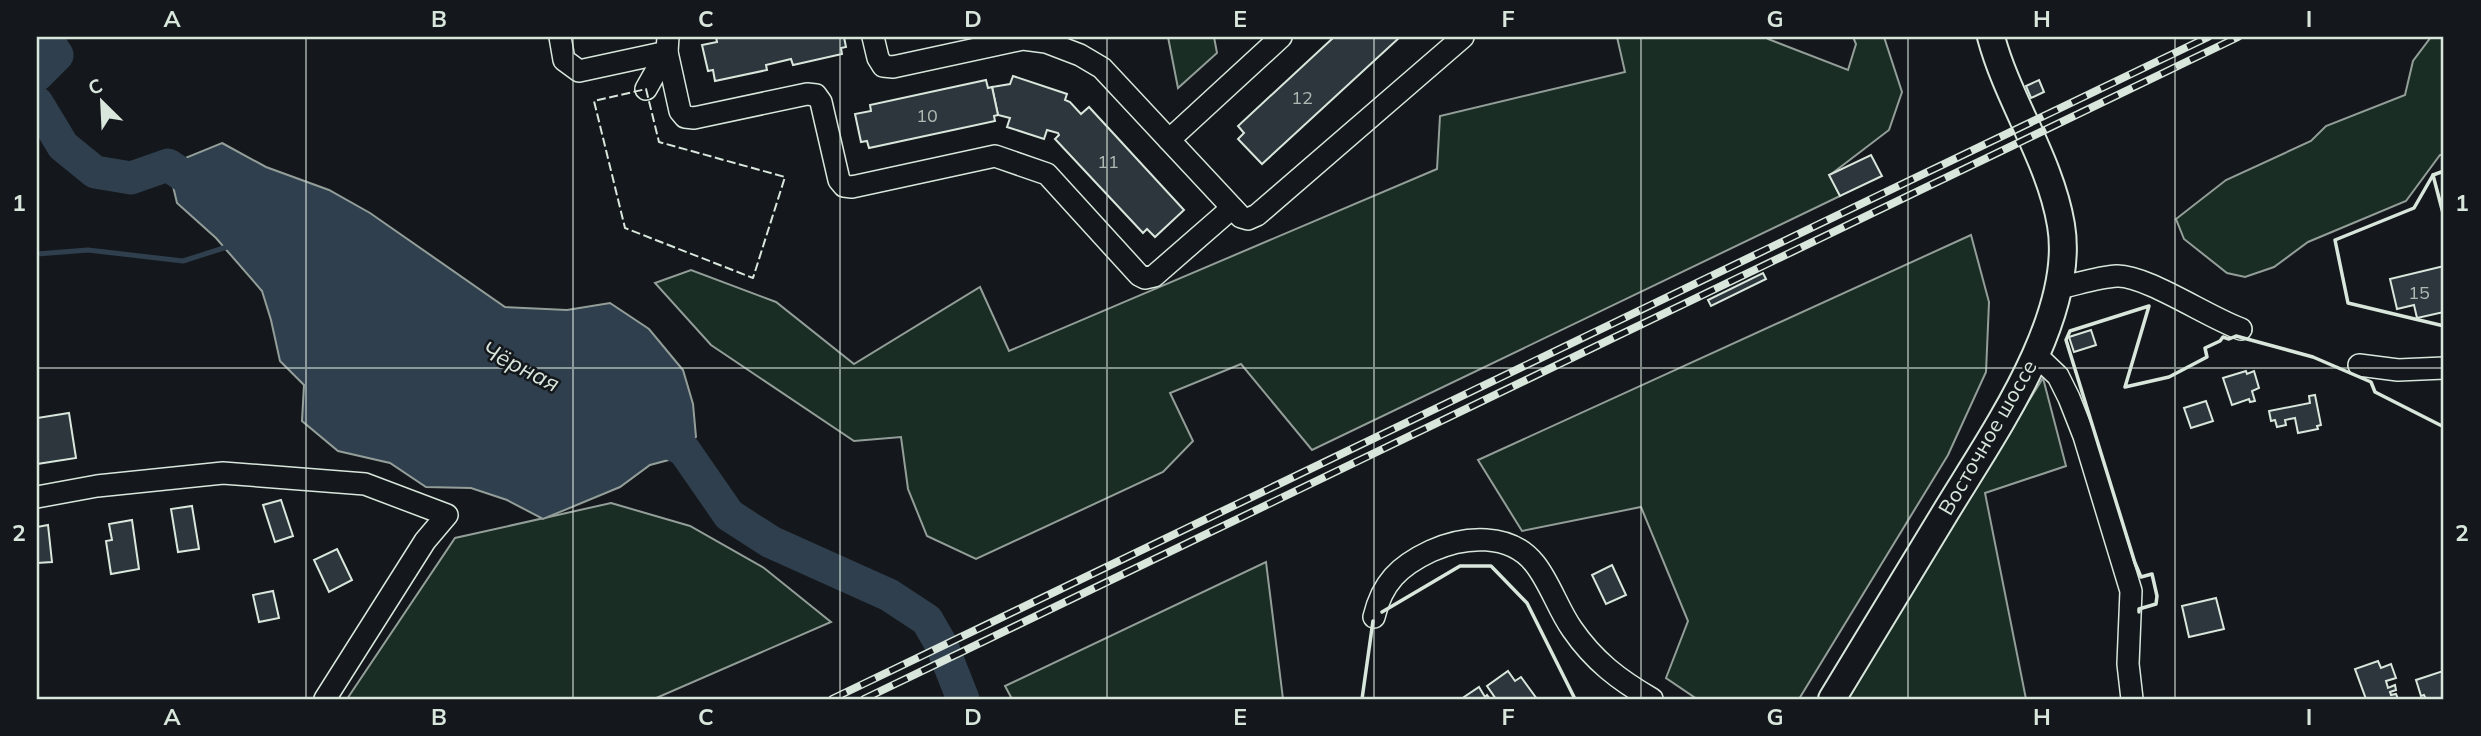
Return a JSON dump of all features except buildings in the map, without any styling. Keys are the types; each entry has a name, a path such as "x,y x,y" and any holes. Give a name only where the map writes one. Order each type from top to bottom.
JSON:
{"main road":[{"name":"Восточное шоссе","path":"1832,699 2018,392 2059,288 2062,226 1991,37"}],"street":[{"path":"560,37 564,60 579,71 667,45"},
{"path":"873,37 878,58 883,66 893,67 1023,39 1046,42 1080,55 1102,68 1232,208 1241,217 1248,219 1257,215 1463,37"},
{"path":"1169,140 1281,37"},
{"path":"646,89 667,45"},
{"path":"667,45 680,111 685,117 694,118 807,94 816,95 821,102 839,180 844,186 852,187 995,156 1047,174 1139,275 1145,278 1154,276 1232,208"},
{"path":"2059,288 2118,276 2137,278 2221,322 2241,329"},
{"path":"2035,354 2058,376 2069,398 2084,436 2131,591 2128,664 2132,699"},
{"path":"2359,365 2398,370 2444,368"},
{"path":"37,497 97,486 223,473 365,484 447,515 425,541 325,699"},
{"path":"1374,617 1384,587 1407,564 1422,555 1444,546 1480,539 1510,544 1534,564 1572,629 1601,665 1652,699"}],"green space":[{"path":"1168,37 1214,37 1217,53 1178,88"},
{"path":"1617,37 1767,37 1848,70 1856,44 1853,37 1884,37 1902,92 1889,130 1830,175 1840,196 1312,450 1241,364 1170,393 1193,441 1163,472 976,559 927,536 908,489 901,437 854,441 711,345 655,283 691,270 776,302 854,364 980,287 1009,351 1437,169 1440,116 1625,72"},
{"path":"2431,37 2444,37 2444,155 2440,155 2406,201 2308,242 2274,267 2245,277 2227,273 2184,239 2176,219 2226,180 2311,141 2326,126 2405,95 2413,61"},
{"path":"1971,235 1989,302 1986,372 1948,455 1799,699 1697,699 1666,678 1688,621 1641,507 1522,531 1478,460"},
{"path":"2043,378 2066,466 1985,493 2026,699 1843,699"},
{"path":"611,503 690,526 764,568 831,622 654,699 347,699 455,538"},
{"path":"1266,562 1283,699 1012,699 1005,686"}],"water":[{"path":"222,143 266,167 329,190 370,213 505,307 567,310 610,303 649,329 683,370 693,404 696,437 676,458 650,465 620,487 543,519 507,500 471,488 426,487 390,463 338,451 302,421 304,385 280,361 262,291 216,238 177,203 168,165"}],"waterway":[{"name":"Чёрная","path":"37,37 47,40 57,55 37,75"},
{"name":"Чёрная","path":"37,103 63,146 95,172 131,178 168,165 205,190"},
{"path":"37,254 88,250 183,261 230,246"},
{"name":"Чёрная","path":"645,430 684,450 729,515 771,542 889,595 927,620 942,646 963,699"}],"railway":[{"path":"832,699 2208,37"},
{"path":"864,699 2238,37"}],"fence":[{"path":"646,89 659,142 785,177 753,278 625,228 594,101 646,89"}],"wall":[{"path":"2444,171 2433,175 2414,208 2335,240 2348,303 2444,326"},
{"path":"2433,175 2444,217"},
{"path":"2139,612 2139,609 2156,604 2152,574 2141,577 2135,563 2066,340 2070,331 2149,306 2125,387 2169,377 2207,357 2205,348 2223,337 2229,339 2236,336 2313,357 2371,382 2375,392 2444,427"},
{"path":"1382,612 1460,566 1491,566 1527,603 1575,699"},
{"path":"1362,699 1373,621"}]}
